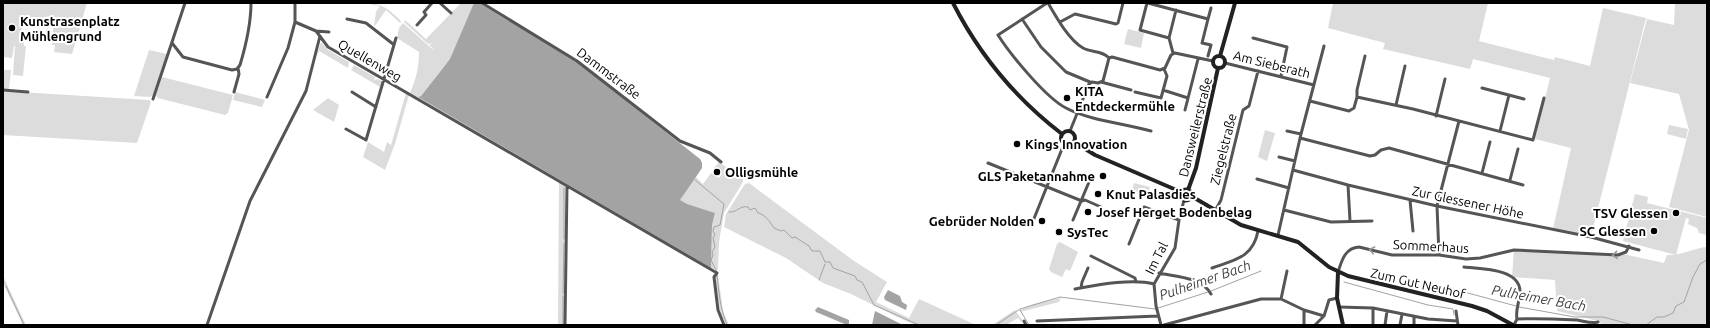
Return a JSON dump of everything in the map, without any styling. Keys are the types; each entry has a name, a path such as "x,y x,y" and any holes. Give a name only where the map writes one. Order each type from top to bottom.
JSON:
{"main road":[{"path":"953,3 965,27 989,62 1020,98 1062,134"},
{"path":"1220,56 1235,3"},
{"name":"Dansweilerstraße","path":"1220,56 1223,58 1225,63 1223,66 1218,68 1215,67 1213,62 1215,57 1220,56"},
{"name":"Dansweilerstraße","path":"1188,190 1196,168 1218,68"},
{"path":"1062,134 1070,131 1074,134 1074,142"},
{"path":"1062,134 1061,139 1064,144 1070,145 1074,142"},
{"path":"1074,142 1095,155 1181,192 1183,190 1188,190 1191,192 1191,196 1188,200 1184,200 1181,192"},
{"name":"Zum Gut Neuhof","path":"1191,196 1241,225 1298,242 1329,267 1338,272 1368,282 1472,306 1514,325"},
{"path":"1338,272 1337,298 1343,325"}],"street":[{"path":"153,99 185,3"},
{"path":"234,92 251,19 251,3"},
{"path":"267,97 288,48 295,22 295,3"},
{"path":"417,25 426,14 424,12 432,3"},
{"path":"440,3 451,13"},
{"name":"Dammstraße","path":"482,3 577,61 680,141 710,153 721,162"},
{"path":"1151,131 1076,113 1066,108 1053,99 1021,65 998,35 1047,3 1066,30 1082,47 1106,54 1109,58 1112,57 1160,70 1164,69"},
{"path":"1060,22 1075,14 1116,24 1123,3"},
{"path":"1169,38 1140,30 1147,3 1208,19"},
{"path":"1208,56 1210,45 1202,43 1211,8"},
{"path":"1164,69 1173,54 1169,38 1176,10"},
{"path":"1022,18 1041,47 1066,72 1090,82 1101,82 1161,98 1167,76 1164,69"},
{"path":"347,19 366,23 393,44"},
{"name":"Quellenweg","path":"295,22 316,31 329,32"},
{"name":"Quellenweg","path":"316,31 328,47 713,270 716,273 714,277 718,310 724,325"},
{"path":"207,325 250,201 306,91 320,36"},
{"path":"346,129 366,140 396,38"},
{"path":"1253,38 1287,47 1281,76"},
{"path":"171,45 185,58 232,70 239,66"},
{"path":"1278,235 1300,136 1324,46"},
{"path":"1173,54 1213,62"},
{"path":"1310,101 1349,112 1354,108 1357,97 1356,90 1365,56"},
{"path":"1101,82 1109,58"},
{"path":"1185,110 1198,59"},
{"name":"Am Sieberath","path":"1225,63 1314,85"},
{"path":"1396,105 1406,66"},
{"name":"Ziegelstraße","path":"1215,211 1221,200 1243,110 1249,106 1258,71"},
{"path":"1436,116 1445,79"},
{"path":"1070,131 1076,113 1090,82"},
{"path":"1482,88 1524,99"},
{"path":"3,90 28,92"},
{"path":"1163,90 1188,98"},
{"path":"352,92 376,107"},
{"path":"1500,131 1510,95"},
{"path":"1357,97 1396,105 1534,140 1544,98"},
{"path":"1439,255 1437,206 1459,121"},
{"path":"1287,131 1370,156 1375,155 1381,150 1389,148 1510,180 1523,185"},
{"path":"1482,173 1490,142"},
{"path":"1031,226 1064,144"},
{"path":"1510,180 1518,149"},
{"path":"1280,157 1295,161"},
{"path":"988,163 1047,188 1082,201 1086,200 1101,207"},
{"name":"Zur Glessener Höhe","path":"1293,170 1410,200 1591,237 1629,246 1639,250"},
{"path":"1257,179 1289,188"},
{"path":"1074,220 1090,182"},
{"path":"1348,185 1350,221"},
{"path":"565,325 567,186"},
{"name":"Im Tal","path":"1162,325 1156,306 1154,284 1159,273 1175,248 1179,220 1184,200"},
{"path":"1410,200 1413,231"},
{"path":"1129,244 1144,207 1179,220"},
{"path":"1284,210 1331,222 1372,221"},
{"path":"1212,268 1235,260 1247,253 1252,247 1258,231"},
{"name":"Sommerhaus","path":"1338,272 1345,254 1353,247 1359,247 1392,255 1439,255 1466,259 1480,258 1514,250 1612,256 1623,254 1628,250 1629,246"},
{"path":"1091,256 1135,278 1136,282"},
{"path":"1464,267 1504,273 1512,277 1519,284 1520,291 1516,314 1517,319 1514,325"},
{"path":"1082,288 1082,282 1088,268"},
{"path":"1281,300 1288,271"},
{"path":"1159,273 1196,280 1209,290 1211,294"},
{"path":"1075,289 1136,282 1154,284"},
{"path":"1315,325 1324,316 1329,300 1337,298"},
{"path":"1162,325 1262,299 1281,300 1304,310 1324,316"},
{"path":"1339,307 1373,308 1444,323 1457,323 1456,311"},
{"path":"1373,308 1373,325"},
{"path":"1304,310 1304,325"},
{"path":"1385,325 1388,311"},
{"path":"1400,325 1402,314"},
{"path":"1037,321 1158,316"},
{"path":"1414,316 1414,325"},
{"path":"1428,319 1429,325"},
{"path":"1517,319 1554,319 1594,323 1598,322"},
{"path":"1042,320 1045,325"}],"shaded area":[{"path":"3,3 87,3 72,54 54,52 55,45 52,45 54,16 43,17 42,26 21,25 24,46 26,46 23,76 13,75 15,46 12,58 3,57"},
{"path":"364,3 370,3 380,6"},
{"path":"461,3 479,3 700,159 702,166 696,177 703,184 711,173 719,178 722,174 714,168 719,162 743,179 743,182 724,213 719,242 718,270 711,268 712,225 715,213 686,204 445,65 421,96 418,97 410,93 417,73 419,52 397,38 399,28 403,23 430,47 435,50 429,45 433,43 428,44 404,22 405,20 426,39"},
{"path":"474,3 479,3 577,62 700,159 702,168 680,200 687,204 715,213 712,225 711,268 418,97 421,96 450,59"},
{"path":"1333,3 1488,3 1479,41 1554,60 1555,57 1590,66 1603,8 1646,18 1591,236 1553,229 1571,148 1535,139 1550,78 1473,59 1470,69 1383,49 1385,43 1328,28"},
{"path":"1675,3 1707,3 1707,217 1669,207 1689,130 1679,94 1630,83 1647,19 1674,25"},
{"path":"380,6 393,13 401,21 400,23 386,10 374,27 376,12"},
{"path":"1128,29 1144,33 1141,48 1124,44"},
{"path":"321,42 328,50 349,62 348,68 319,51 316,58"},
{"path":"149,50 167,54 153,95 150,97 134,96"},
{"path":"354,65 375,77 374,79 382,81 380,87 351,70"},
{"path":"3,70 11,70 9,89 3,89"},
{"path":"162,77 233,95 228,113 225,115 158,98 156,95"},
{"path":"3,91 149,100 151,102 137,143 3,135"},
{"path":"235,92 265,100 262,107 233,100"},
{"path":"406,93 409,95 395,144 385,170 363,157 368,142 384,152 387,142 391,145"},
{"path":"328,98 339,105 334,122 313,110"},
{"path":"1669,125 1688,129 1686,139 1667,134"},
{"path":"1265,130 1275,133 1267,161 1258,157"},
{"path":"559,182 565,186 564,325 558,325"},
{"path":"749,183 854,261 887,282 876,302 909,318 919,299 976,325 917,325 908,322 851,294 823,283 786,258 724,227 726,214 745,184"},
{"path":"1134,183 1150,187 1147,196 1132,190"},
{"name":"SC Glessen","path":"1635,194 1648,197 1647,203 1707,218 1707,235 1699,233 1697,228 1688,224 1689,219 1686,218 1676,255 1623,241"},
{"path":"1060,242 1078,252 1070,271 1066,269 1062,277 1051,272 1049,269 1057,244"},
{"path":"1707,247 1707,325 1603,325 1598,321 1557,311 1555,280 1512,277 1514,250 1623,254 1664,263 1667,255"},
{"path":"715,275 718,275 723,311 729,325 726,325 720,311"},
{"path":"3,276 26,325 23,325 3,283"},
{"path":"888,290 900,296 902,302 907,305 906,310 885,300 884,297"},
{"path":"1061,298 1059,302 1020,312 1020,310 1033,304"},
{"path":"818,307 849,320 849,324 847,325 816,312 815,310"},
{"path":"1015,310 1023,321 1021,322 1018,318 1006,325 992,325"},
{"path":"875,311 903,325 872,325"}],"waterway":[{"path":"695,180 724,204 720,225 714,227 713,231 715,235 713,238 715,247 712,252 713,255 711,260 717,272"},
{"path":"564,188 564,239"},
{"name":"Pulheimer Bach","path":"729,212 745,207 748,207 750,210 755,208 758,213 763,215 774,228 781,231 784,230 792,238 795,237 809,246 812,251 820,251 825,262 830,262 833,268 855,276 857,280 862,282 874,305 919,325"},
{"path":"563,293 564,243"},
{"path":"1646,325 1657,317 1664,317 1673,313 1676,306 1684,302 1693,277 1700,264 1707,260"},
{"path":"819,280 825,264"},
{"name":"Pulheimer Bach","path":"1211,291 1261,271"},
{"path":"717,275 721,306 727,325"},
{"name":"Pulheimer Bach","path":"1344,282 1428,305 1453,309 1454,315"},
{"path":"6,286 24,325"},
{"name":"Pulheimer Bach","path":"1444,296 1453,289 1516,306"},
{"name":"Pulheimer Bach","path":"996,325 1020,309 1060,297 1155,309 1208,292"},
{"path":"563,296 563,325"},
{"name":"Pulheimer Bach","path":"1519,307 1575,317 1603,317 1633,325"},
{"path":"1020,310 1029,325"}],"place":[{"name":"Kunstrasenplatz Mühlengrund","path":"12,28"},
{"name":"KITA Entdeckermühle","path":"1067,98"},
{"name":"Kings Innovation","path":"1017,144"},
{"name":"Olligsmühle","path":"717,172"},
{"name":"GLS Paketannahme","path":"1103,176"},
{"name":"Knut Palasdies","path":"1098,194"},
{"name":"Josef Herget Bodenbelag","path":"1088,212"},
{"name":"TSV Glessen","path":"1676,213"},
{"name":"Gebrüder Nolden","path":"1042,221"},
{"name":"SC Glessen","path":"1654,231"},
{"name":"SysTec","path":"1059,232"}]}
